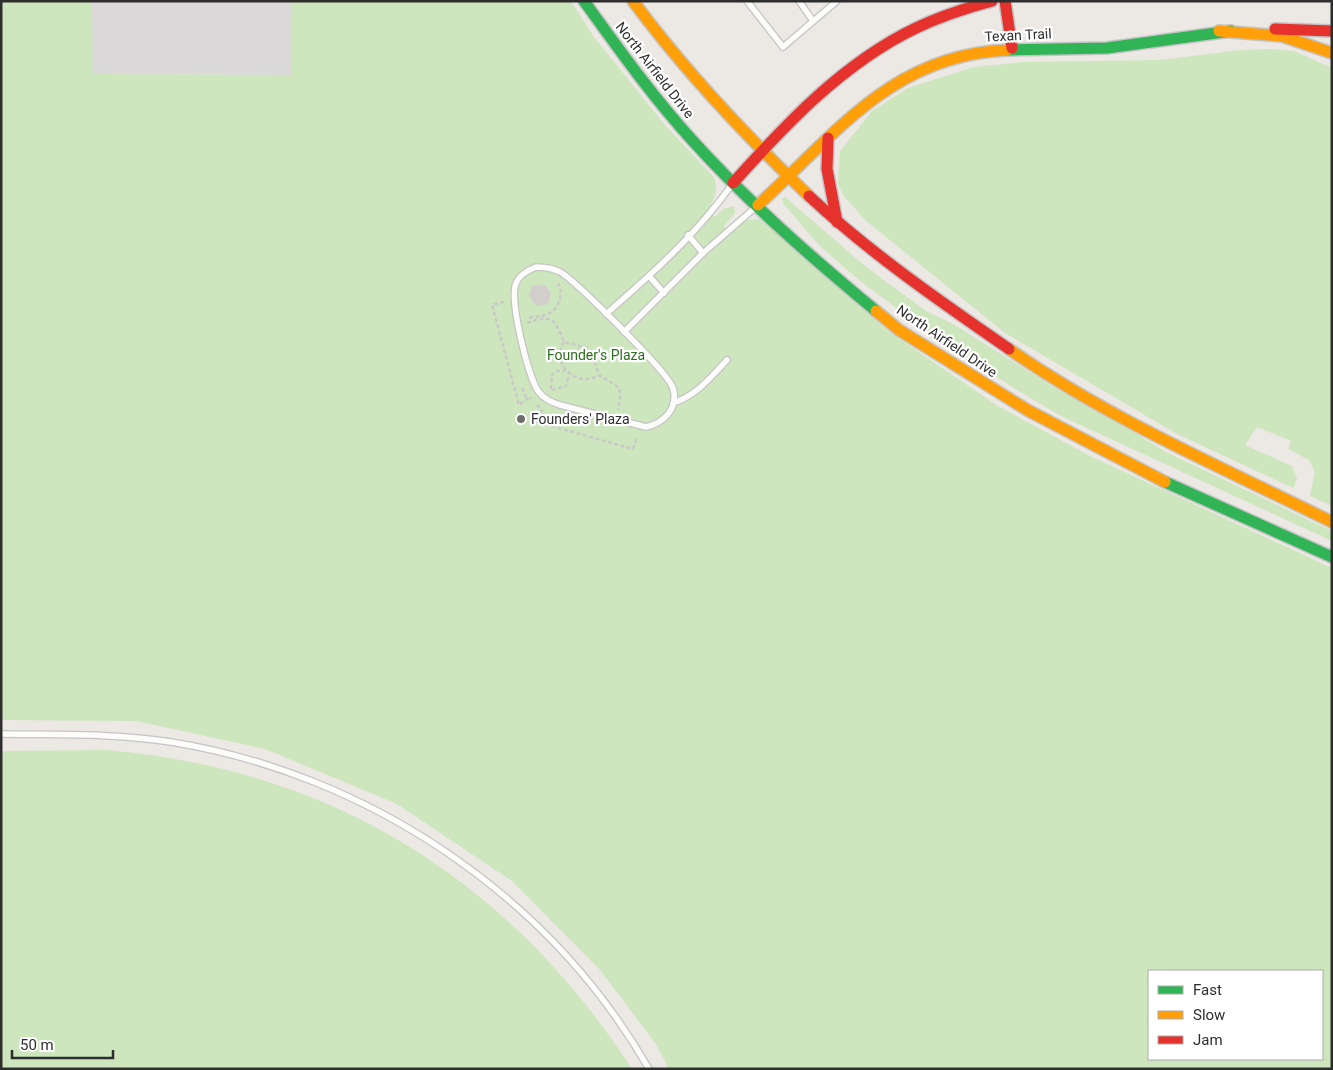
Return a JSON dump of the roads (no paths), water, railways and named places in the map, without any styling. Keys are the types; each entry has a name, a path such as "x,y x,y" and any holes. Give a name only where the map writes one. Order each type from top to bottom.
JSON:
{"main road":[{"name":"North Airfield Drive","path":"584,1 632,67 691,139 733,183 817,262 899,330 1013,402 1176,488 1332,556"},
{"name":"North Airfield Drive","path":"633,1 656,31 762,150 790,177 837,222 961,316 1043,373 1113,414 1332,522"},
{"path":"733,183 762,150 832,83 881,46 920,26 962,8 992,1"},
{"path":"1005,1 1012,48"},
{"name":"Texan Trail","path":"758,205 866,104 901,79 939,61 1012,48 1106,48 1219,31 1265,28 1332,30"},
{"path":"1219,31 1282,36 1332,53"},
{"path":"828,138 827,169 837,222"}],"lane":[{"path":"747,1 783,48 837,1"},
{"path":"799,1 814,21"},
{"path":"606,314 649,276 717,205 733,183"},
{"path":"624,332 703,252 758,205"},
{"path":"688,235 703,252"},
{"path":"536,267 548,267 562,273 606,314 668,381 674,394 673,403 667,417 654,425 646,427 615,419 549,401 542,396 533,380 518,327 515,309 515,285 525,272 536,267"},
{"path":"649,276 664,293"},
{"path":"673,403 685,399 701,388 727,360"},
{"path":"1,734 136,738 206,749 298,776 379,811 462,862 517,907 588,981 634,1043 649,1069"}],"place":[{"name":"Founders' Plaza","path":"521,419"}],"park label":[{"name":"Founder's Plaza","path":"596,355"}]}
